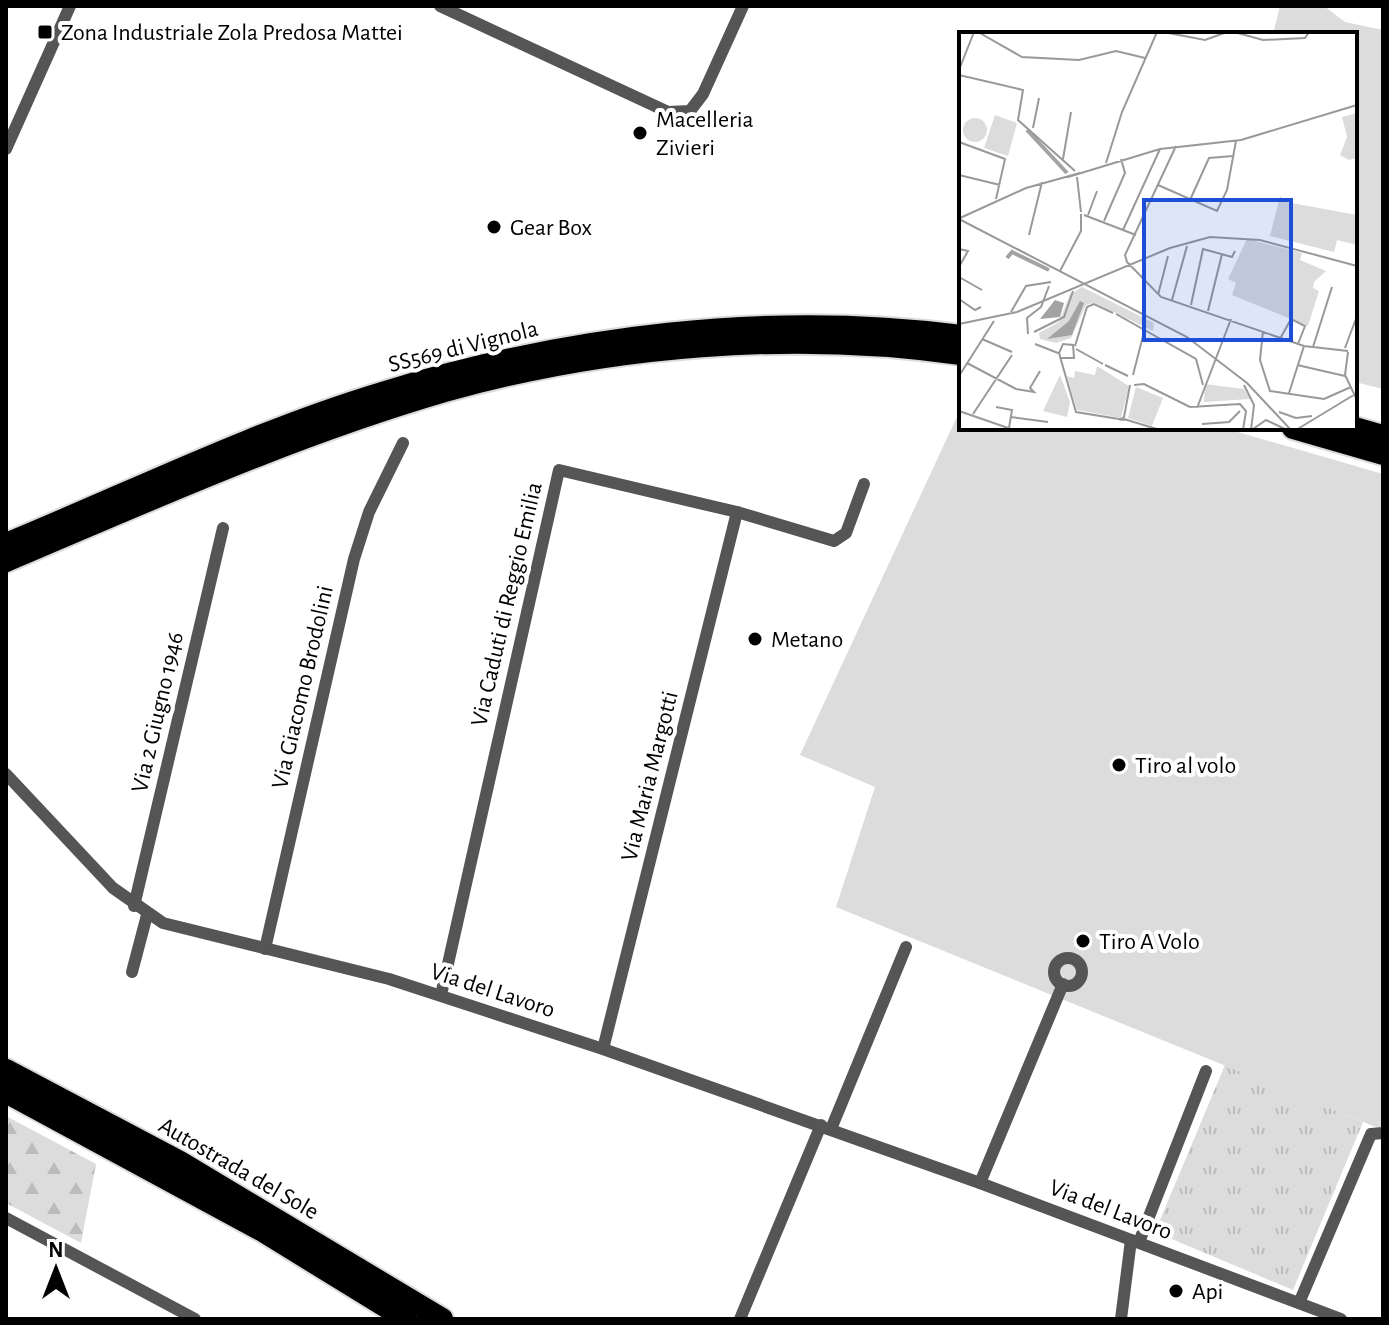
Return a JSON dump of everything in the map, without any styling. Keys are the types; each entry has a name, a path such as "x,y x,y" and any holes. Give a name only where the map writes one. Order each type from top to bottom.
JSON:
{"highway":[{"name":"SS569 di Vignola","path":"6,544 279,429 380,394 524,355 641,337 765,328 864,329 959,336"},
{"name":"SS569 di Vignola","path":"6,561 251,458 400,405 536,371 683,350 812,345 959,354"},
{"path":"1357,429 1383,436"},
{"path":"1300,430 1383,454"},
{"name":"Autostrada del Sole","path":"6,1070 180,1162 442,1319"},
{"name":"Autostrada del Sole","path":"6,1092 234,1215 406,1319"}],"street":[{"path":"6,149 70,6"},
{"path":"440,6 668,112 690,111 703,94 743,6"},
{"name":"Via Giacomo Brodolini","path":"265,949 354,559 369,512 403,443"},
{"name":"Via Caduti di Reggio Emilia","path":"441,995 559,470 737,512 834,541 846,533 864,484"},
{"name":"Via Maria Margotti","path":"603,1049 737,512"},
{"name":"Via 2 Giugno 1946","path":"134,906 223,528"},
{"name":"Via del Lavoro","path":"6,774 113,888 147,915 178,929 389,979 603,1049 980,1183 1341,1319"},
{"path":"132,972 147,915"},
{"path":"740,1319 906,947"},
{"path":"980,1183 1063,984"},
{"path":"1121,1319 1135,1241 1206,1071"},
{"path":"1299,1303 1377,1133"},
{"path":"6,1220 195,1319"}],"green space":[{"path":"1280,6 1324,6 1345,22 1383,30 1383,389 1357,382 1357,32 1274,32"},
{"path":"959,412 959,430 1231,430 1383,474 1383,1130 836,907 875,787 800,755"},
{"path":"1225,1065 1363,1122 1293,1290 1155,1232"},
{"path":"6,1116 96,1164 81,1243 6,1203"}],"place":[{"name":"Zona Industriale Zola Predosa Mattei","path":"45,32"},
{"name":"Macelleria Zivieri","path":"640,133"},
{"name":"Gear Box","path":"494,227"},
{"name":"Metano","path":"755,639"},
{"name":"Tiro al volo","path":"1119,765"},
{"name":"Tiro A Volo","path":"1083,941"},
{"name":"Api","path":"1176,1291"}]}
